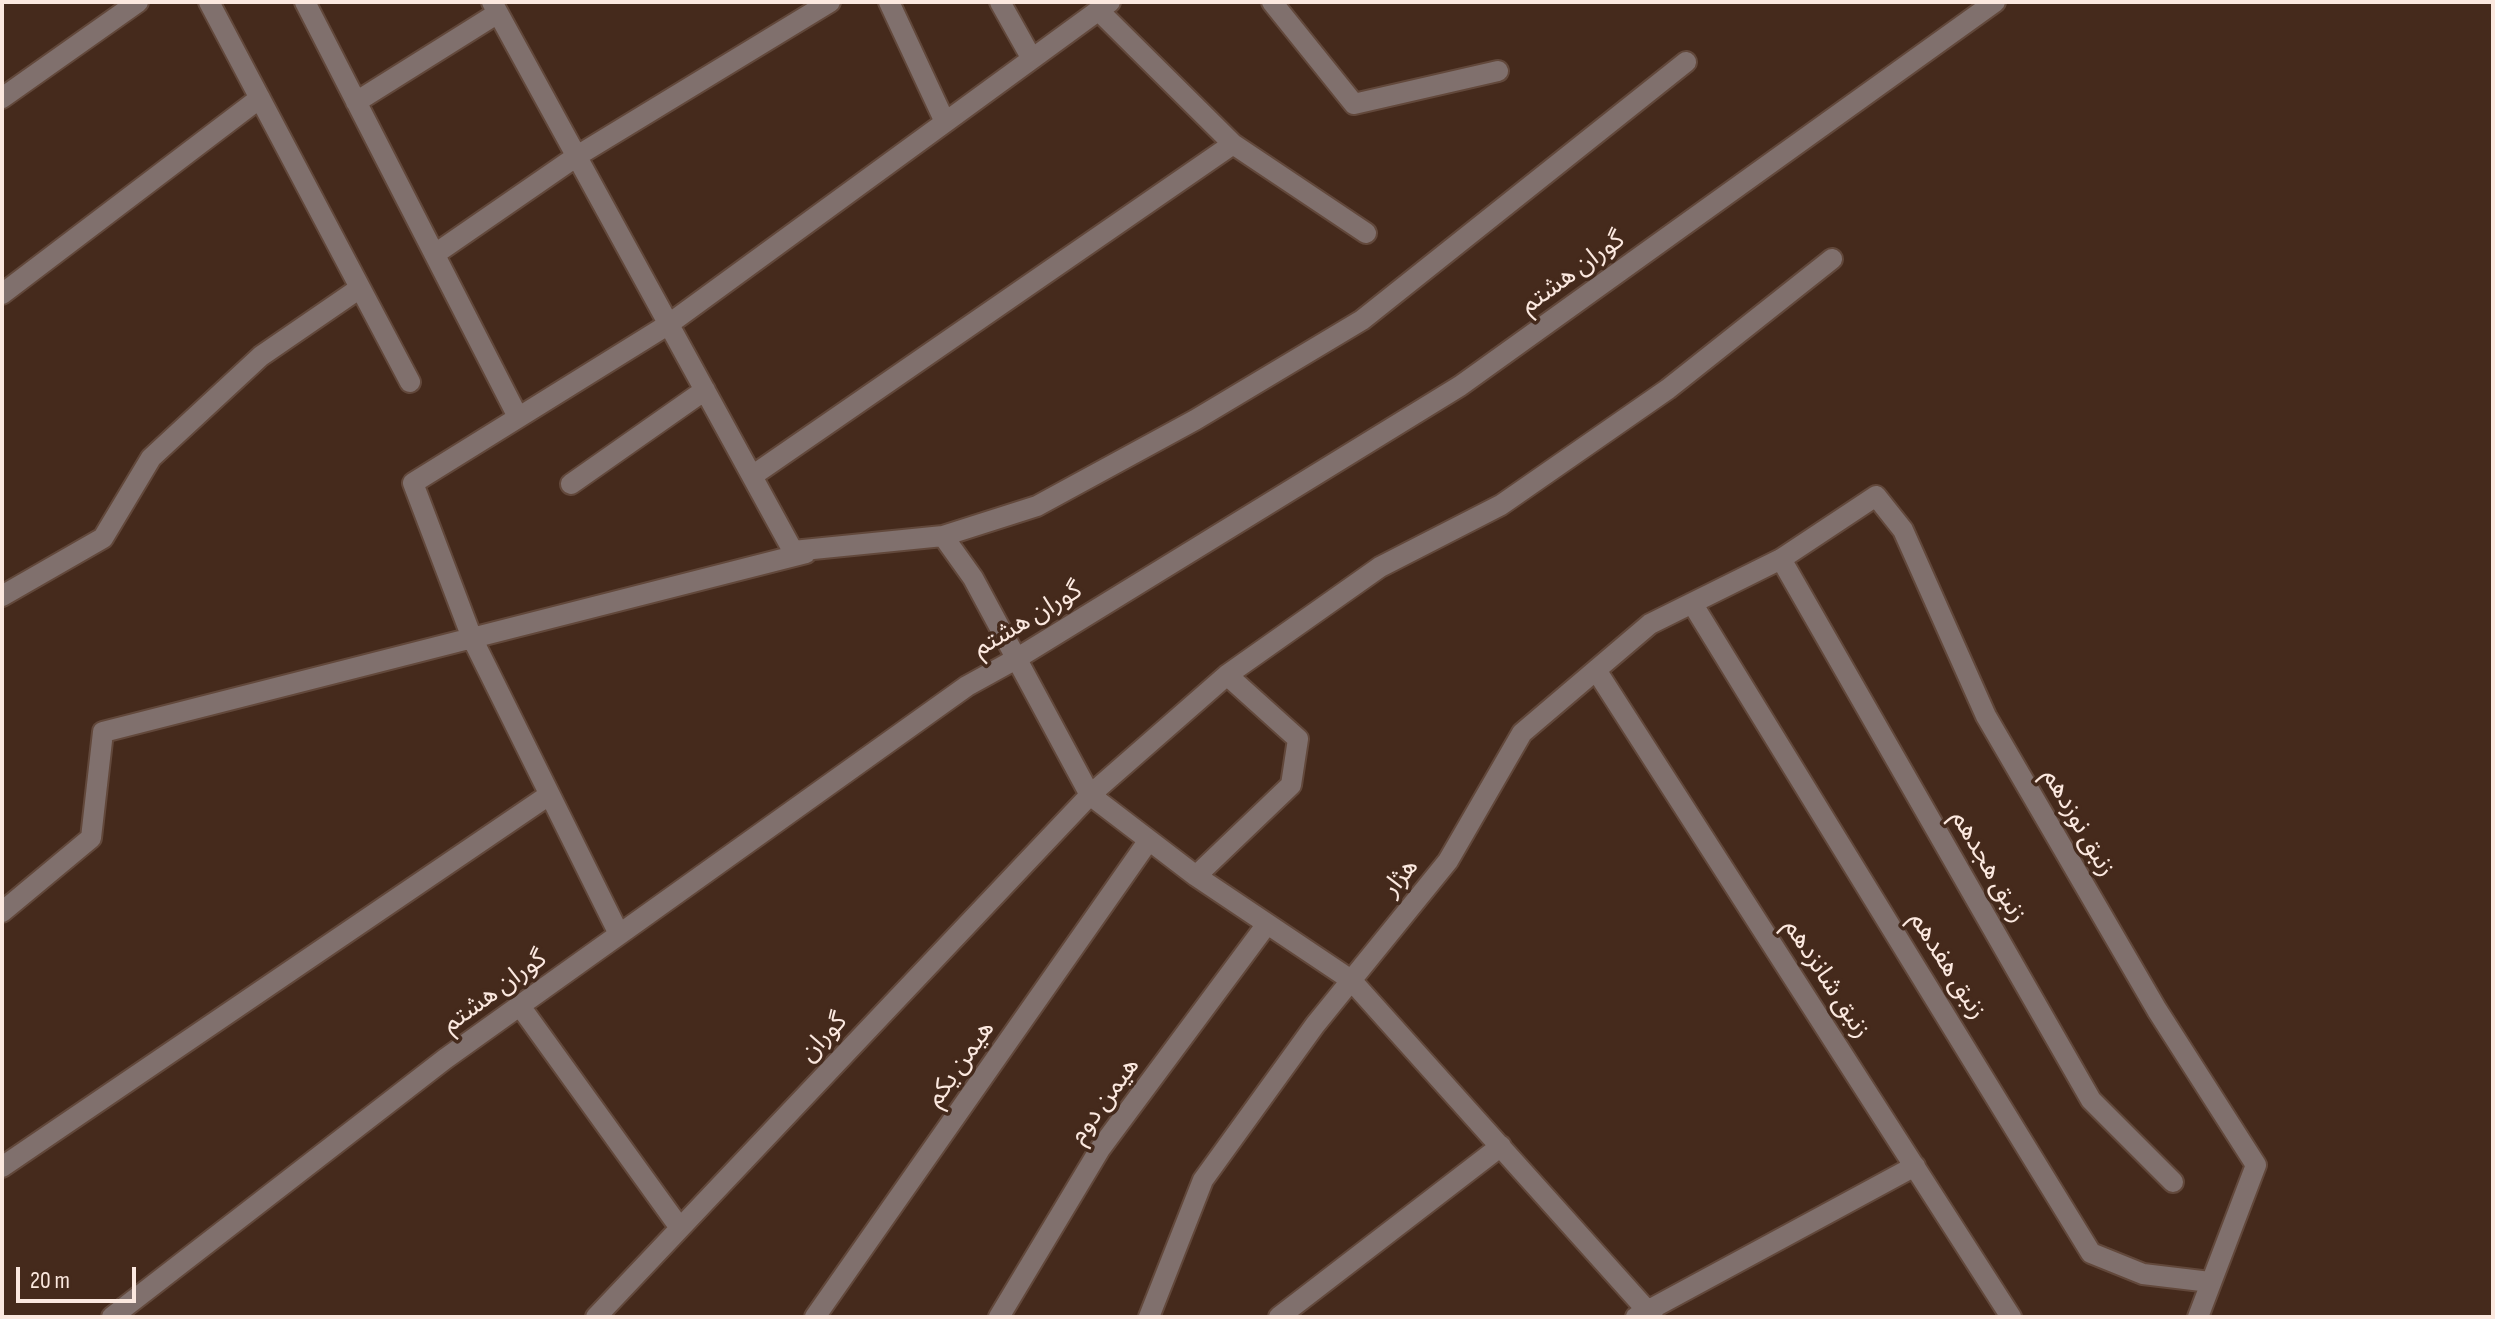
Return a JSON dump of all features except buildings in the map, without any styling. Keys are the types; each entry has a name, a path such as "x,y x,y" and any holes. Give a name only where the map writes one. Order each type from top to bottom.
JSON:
{"street":[{"path":"2,98 138,2"},
{"path":"209,2 410,382"},
{"path":"305,2 518,417"},
{"path":"435,254 577,156 830,2"},
{"path":"889,2 945,122"},
{"path":"1000,2 1032,59"},
{"path":"1272,2 1354,104 1498,71"},
{"name":"گوران هشتم","path":"112,1317 445,1059 967,686 1016,659 1460,386 1995,2"},
{"path":"619,934 472,638 413,483 669,324 1104,6 1233,144 1366,233"},
{"path":"356,102 495,7 793,551 943,536 1037,506 1195,420 1362,320 1686,62"},
{"path":"2,294 260,98"},
{"path":"752,476 1233,144"},
{"name":"گوران","path":"596,1317 1090,795 1227,675 1380,567 1501,505 1668,389 1832,259"},
{"path":"2,596 103,538 151,458 261,356 360,288"},
{"path":"571,484 705,390"},
{"name":"هژار","path":"1149,1317 1203,1180 1315,1025 1448,861 1522,733 1650,624 1781,559 1876,496"},
{"name":"زنبق نوزدهم","path":"1876,496 1903,530 1986,716 2157,1010 2256,1165 2210,1282"},
{"path":"943,536 973,578 1090,795 1196,876 1351,980 1501,1146 1646,1315 1915,1166"},
{"path":"2,912 91,838 103,732 825,548"},
{"name":"زنبق هجدهم","path":"1781,559 2091,1100 2173,1182"},
{"name":"زنبق هفدهم","path":"1692,603 2091,1253 2143,1274 2210,1282"},
{"name":"زنبق شانزدهم","path":"1596,670 2011,1317"},
{"path":"1196,876 1291,785 1298,739 1227,675"},
{"path":"2,1167 549,795"},
{"name":"هیمن یکم","path":"815,1317 1149,840"},
{"name":"هیمن دوم","path":"999,1317 1100,1149 1267,924"},
{"path":"520,1006 680,1228"},
{"path":"1279,1317 1501,1146"},
{"path":"2198,1317 2210,1282"}]}
